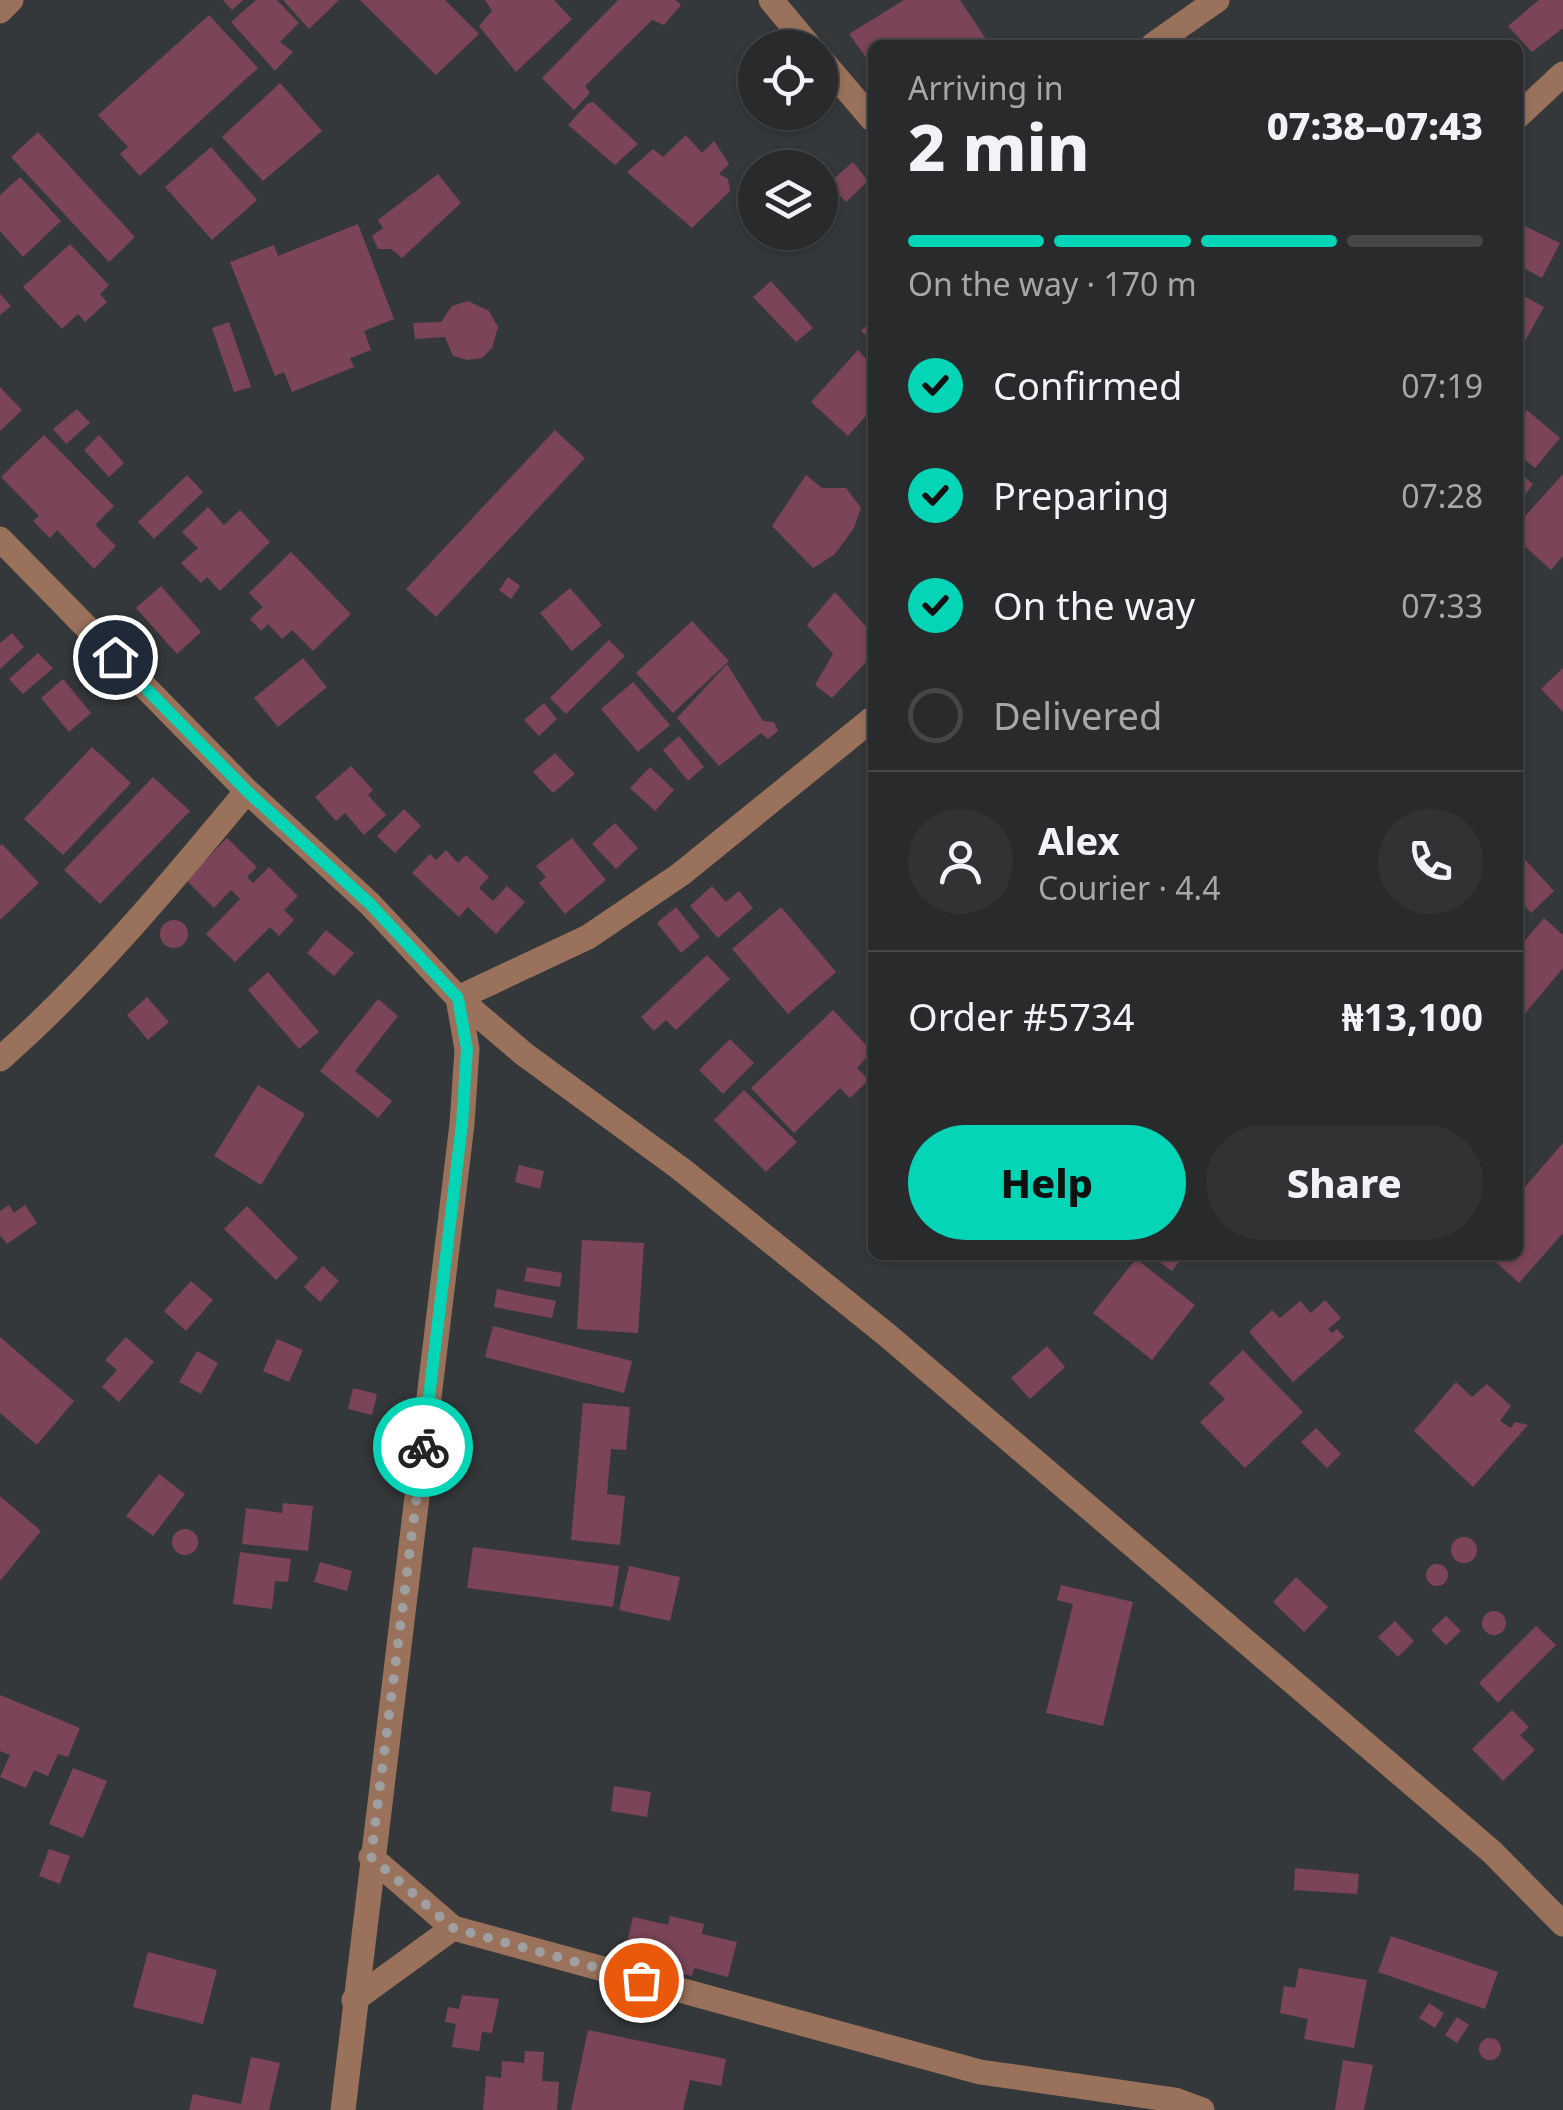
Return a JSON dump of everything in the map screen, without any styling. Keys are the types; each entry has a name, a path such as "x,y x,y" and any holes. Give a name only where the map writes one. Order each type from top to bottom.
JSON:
{"street":[{"path":"0,11 11,0"},
{"path":"770,0 796,30"},
{"path":"1160,40 1216,0"},
{"path":"1523,111 1563,74"},
{"path":"838,79 868,114"},
{"path":"0,539 247,791 370,904 458,998 524,1054 681,1169 887,1335 1492,1852 1563,1924"},
{"path":"458,998 588,937 681,874 868,721"},
{"path":"0,1059 127,930 247,791"},
{"path":"343,2110 462,1124 467,1049 458,998"},
{"path":"371,1857 453,1928 980,2072 1175,2100 1202,2110"},
{"path":"354,2000 453,1928"}],"building":[{"path":"223,0 243,0 232,10"},
{"path":"256,0 277,0 299,23 280,42 293,52 275,71 231,22"},
{"path":"283,0 339,0 309,29"},
{"path":"360,0 445,0 479,34 436,75"},
{"path":"485,0 554,0 572,19 516,72 479,26 492,11"},
{"path":"618,0 676,0 681,5 664,25 652,20 585,86 590,93 574,110 542,78"},
{"path":"904,0 960,0 987,40 868,40 868,60 849,34"},
{"path":"1539,0 1563,0 1563,28 1532,52 1508,26"},
{"path":"209,15 258,68 140,176 120,154 128,147 98,115"},
{"path":"280,83 322,131 263,181 222,137"},
{"path":"593,102 638,144 615,165 568,125"},
{"path":"38,132 135,237 109,262 11,157"},
{"path":"686,135 702,153 714,141 729,164 719,174 728,179 730,191 692,228 627,172 653,149 663,157"},
{"path":"211,147 257,200 212,240 165,187"},
{"path":"853,162 868,181 846,202 838,193 838,175"},
{"path":"438,174 461,203 402,258 391,249 378,249 372,236 383,228 378,220"},
{"path":"20,177 61,221 23,257 0,231 0,195"},
{"path":"358,224 394,319 364,331 371,350 350,358 354,367 292,392 284,372 275,376 230,262 274,245 278,256"},
{"path":"1523,225 1560,243 1542,278 1523,268"},
{"path":"70,244 109,285 100,294 107,302 85,322 78,314 62,329 23,287"},
{"path":"771,281 813,328 796,342 753,297"},
{"path":"0,294 11,306 0,315"},
{"path":"1523,296 1544,307 1523,344"},
{"path":"468,301 489,311 498,327 492,348 482,358 453,356 445,337 415,339 413,323 441,322 452,306"},
{"path":"229,322 251,387 234,392 212,328"},
{"path":"858,350 868,361 868,414 848,436 811,402"},
{"path":"0,387 22,410 0,431"},
{"path":"77,409 90,423 66,444 53,429"},
{"path":"1527,410 1560,438 1535,468 1523,458 1523,415"},
{"path":"555,430 585,458 436,617 406,589"},
{"path":"44,435 114,506 95,525 116,546 94,569 57,530 50,538 33,521 39,516 1,477"},
{"path":"99,435 124,463 109,477 84,450"},
{"path":"1563,474 1563,556 1551,570 1523,545 1523,518"},
{"path":"187,475 203,492 154,539 138,522"},
{"path":"806,475 822,488 846,488 861,508 854,528 834,555 813,568 772,526"},
{"path":"1523,476 1533,484 1523,497"},
{"path":"208,507 224,525 240,510 270,542 220,591 207,577 201,583 181,563 198,548 182,532"},
{"path":"291,552 351,614 313,651 292,630 282,639 268,624 261,631 250,619 263,607 249,593"},
{"path":"508,577 520,586 511,599 499,590"},
{"path":"161,586 201,632 177,654 136,608"},
{"path":"570,588 602,625 572,651 540,613"},
{"path":"835,592 868,629 868,660 832,698 815,685 833,654 807,625"},
{"path":"692,621 729,661 673,713 636,673"},
{"path":"12,633 24,647 0,669 0,643"},
{"path":"609,640 625,656 566,714 550,698"},
{"path":"38,653 53,668 23,694 9,679"},
{"path":"303,658 327,687 278,727 254,698"},
{"path":"727,664 763,721 774,722 778,731 768,739 761,733 719,766 677,718"},
{"path":"1563,668 1563,712 1541,689"},
{"path":"63,679 91,713 69,732 41,698"},
{"path":"633,682 670,725 638,752 601,709"},
{"path":"544,703 557,719 539,736 524,720"},
{"path":"679,736 704,767 688,781 663,750"},
{"path":"92,747 131,783 63,855 24,819"},
{"path":"555,753 575,774 553,793 533,772"},
{"path":"351,766 373,790 368,795 386,815 364,835 345,813 336,821 315,797"},
{"path":"650,767 674,790 655,811 630,788"},
{"path":"153,777 190,811 100,904 64,870"},
{"path":"404,809 421,826 395,853 377,836"},
{"path":"615,823 638,848 616,869 592,844"},
{"path":"227,838 257,867 247,877 253,883 269,867 298,896 284,910 294,920 279,936 270,927 235,962 206,934 240,899 231,890 214,908 186,880"},
{"path":"572,838 606,880 565,914 539,883 546,877 536,866"},
{"path":"0,846 39,883 0,920"},
{"path":"446,850 458,863 466,855 489,877 479,888 493,901 507,886 525,902 496,934 468,907 459,917 412,873 430,854 436,860"},
{"path":"1523,857 1554,891 1531,913 1523,904"},
{"path":"712,886 726,902 739,891 753,908 718,938 690,906"},
{"path":"676,907 700,937 681,953 657,923"},
{"path":"781,907 836,972 788,1014 732,949"},
{"path":"1544,918 1563,935 1563,968 1523,1016 1523,943"},
{"path":"174,920 184,924 188,934 184,944 174,948 164,944 160,934 164,924"},
{"path":"326,930 354,953 334,976 307,953"},
{"path":"707,955 730,979 676,1030 666,1020 654,1031 641,1017"},
{"path":"268,972 319,1032 299,1049 248,990"},
{"path":"147,997 169,1022 148,1040 127,1015"},
{"path":"378,999 398,1016 355,1071 392,1101 378,1118 320,1071"},
{"path":"833,1010 868,1047 868,1056 857,1068 868,1081 850,1098 840,1088 794,1133 751,1088"},
{"path":"730,1039 754,1063 723,1094 699,1070"},
{"path":"258,1085 305,1114 261,1185 214,1156"},
{"path":"744,1090 797,1142 766,1172 714,1120"},
{"path":"1563,1143 1563,1233 1519,1283 1494,1260 1523,1260 1523,1189"},
{"path":"519,1165 544,1171 540,1189 515,1182"},
{"path":"9,1205 14,1213 25,1205 37,1223 7,1244 0,1235 0,1211"},
{"path":"247,1206 298,1258 276,1280 224,1229"},
{"path":"582,1240 644,1243 638,1333 577,1329"},
{"path":"1135,1260 1195,1305 1152,1360 1093,1313"},
{"path":"1157,1260 1180,1260 1172,1271"},
{"path":"323,1266 339,1281 320,1302 304,1287"},
{"path":"527,1267 562,1273 560,1287 524,1281"},
{"path":"191,1281 213,1300 186,1331 164,1311"},
{"path":"497,1289 556,1301 552,1318 494,1307"},
{"path":"1325,1300 1341,1318 1328,1329 1332,1333 1337,1329 1344,1337 1293,1382 1249,1332 1272,1310 1280,1318 1300,1301 1311,1313"},
{"path":"493,1326 632,1361 624,1393 485,1357"},
{"path":"0,1337 74,1401 37,1445 0,1413"},
{"path":"126,1337 154,1362 119,1402 102,1387 117,1370 105,1360"},
{"path":"277,1339 303,1350 289,1382 263,1371"},
{"path":"1047,1346 1065,1367 1030,1399 1011,1378"},
{"path":"1243,1350 1303,1412 1245,1468 1200,1422 1225,1399 1209,1383"},
{"path":"197,1351 218,1363 201,1394 179,1382"},
{"path":"1456,1382 1472,1397 1487,1384 1511,1406 1500,1421 1511,1428 1515,1422 1528,1425 1473,1487 1414,1431"},
{"path":"353,1388 377,1394 372,1415 348,1409"},
{"path":"583,1403 630,1407 626,1450 611,1449 607,1494 625,1496 620,1545 571,1540"},
{"path":"1316,1428 1341,1454 1327,1468 1301,1442"},
{"path":"159,1474 185,1494 153,1536 126,1516"},
{"path":"0,1496 41,1531 0,1581"},
{"path":"283,1503 313,1506 308,1551 242,1544 246,1508 282,1513"},
{"path":"185,1529 194,1533 198,1542 194,1551 185,1555 176,1551 172,1542 176,1533"},
{"path":"1464,1537 1473,1541 1477,1550 1473,1559 1464,1563 1455,1559 1451,1550 1455,1541"},
{"path":"473,1547 619,1566 613,1607 467,1588"},
{"path":"240,1552 291,1559 288,1582 275,1581 272,1609 233,1604"},
{"path":"320,1562 352,1571 347,1591 314,1582"},
{"path":"1437,1564 1445,1567 1445,1583 1437,1586 1429,1583 1426,1575 1429,1567"},
{"path":"629,1566 680,1577 670,1621 619,1610"},
{"path":"1296,1577 1328,1607 1304,1632 1273,1602"},
{"path":"1061,1585 1133,1602 1103,1726 1046,1713 1073,1604 1057,1600"},
{"path":"1494,1611 1506,1623 1494,1635 1482,1623"},
{"path":"1446,1616 1461,1631 1446,1645 1431,1630"},
{"path":"1395,1621 1414,1641 1398,1657 1378,1637"},
{"path":"1536,1626 1556,1645 1498,1703 1479,1683"},
{"path":"0,1695 80,1728 68,1757 58,1754 48,1776 34,1770 26,1788 0,1777 10,1755 0,1751"},
{"path":"1512,1710 1529,1727 1520,1735 1535,1750 1503,1781 1472,1749"},
{"path":"73,1768 107,1781 83,1838 49,1824"},
{"path":"614,1786 651,1792 647,1817 611,1811"},
{"path":"49,1849 70,1856 60,1884 39,1876"},
{"path":"1295,1868 1359,1874 1357,1894 1294,1890"},
{"path":"670,1916 704,1924 702,1934 737,1942 728,1977 694,1968 692,1976 658,1968 660,1960 625,1951 633,1917 668,1925"},
{"path":"1391,1936 1498,1972 1485,2009 1378,1972"},
{"path":"148,1952 217,1970 203,2024 133,2007"},
{"path":"1299,1968 1367,1980 1354,2048 1304,2039 1308,2019 1280,2013 1284,1986 1295,1988"},
{"path":"462,1995 499,1999 492,2033 482,2032 479,2051 452,2047 456,2024 445,2022 448,2007 459,2009"},
{"path":"1429,2003 1444,2013 1435,2028 1419,2018"},
{"path":"1457,2017 1469,2025 1457,2043 1445,2035"},
{"path":"588,2030 726,2059 721,2086 690,2080 683,2110 571,2110"},
{"path":"1490,2038 1498,2041 1498,2057 1490,2060 1482,2057 1479,2049 1482,2041"},
{"path":"525,2051 544,2052 542,2081 559,2082 557,2110 483,2110 486,2076 501,2078 502,2061 524,2063"},
{"path":"251,2057 280,2063 269,2110 189,2110 193,2094 241,2104"},
{"path":"1343,2060 1373,2065 1364,2110 1335,2110"}],"way so far":[{"path":"423,1447 371,1857 453,1928 641,1980"}],"route":[{"path":"115,657 247,791 370,904 458,998 467,1049 462,1124 423,1447"}]}
